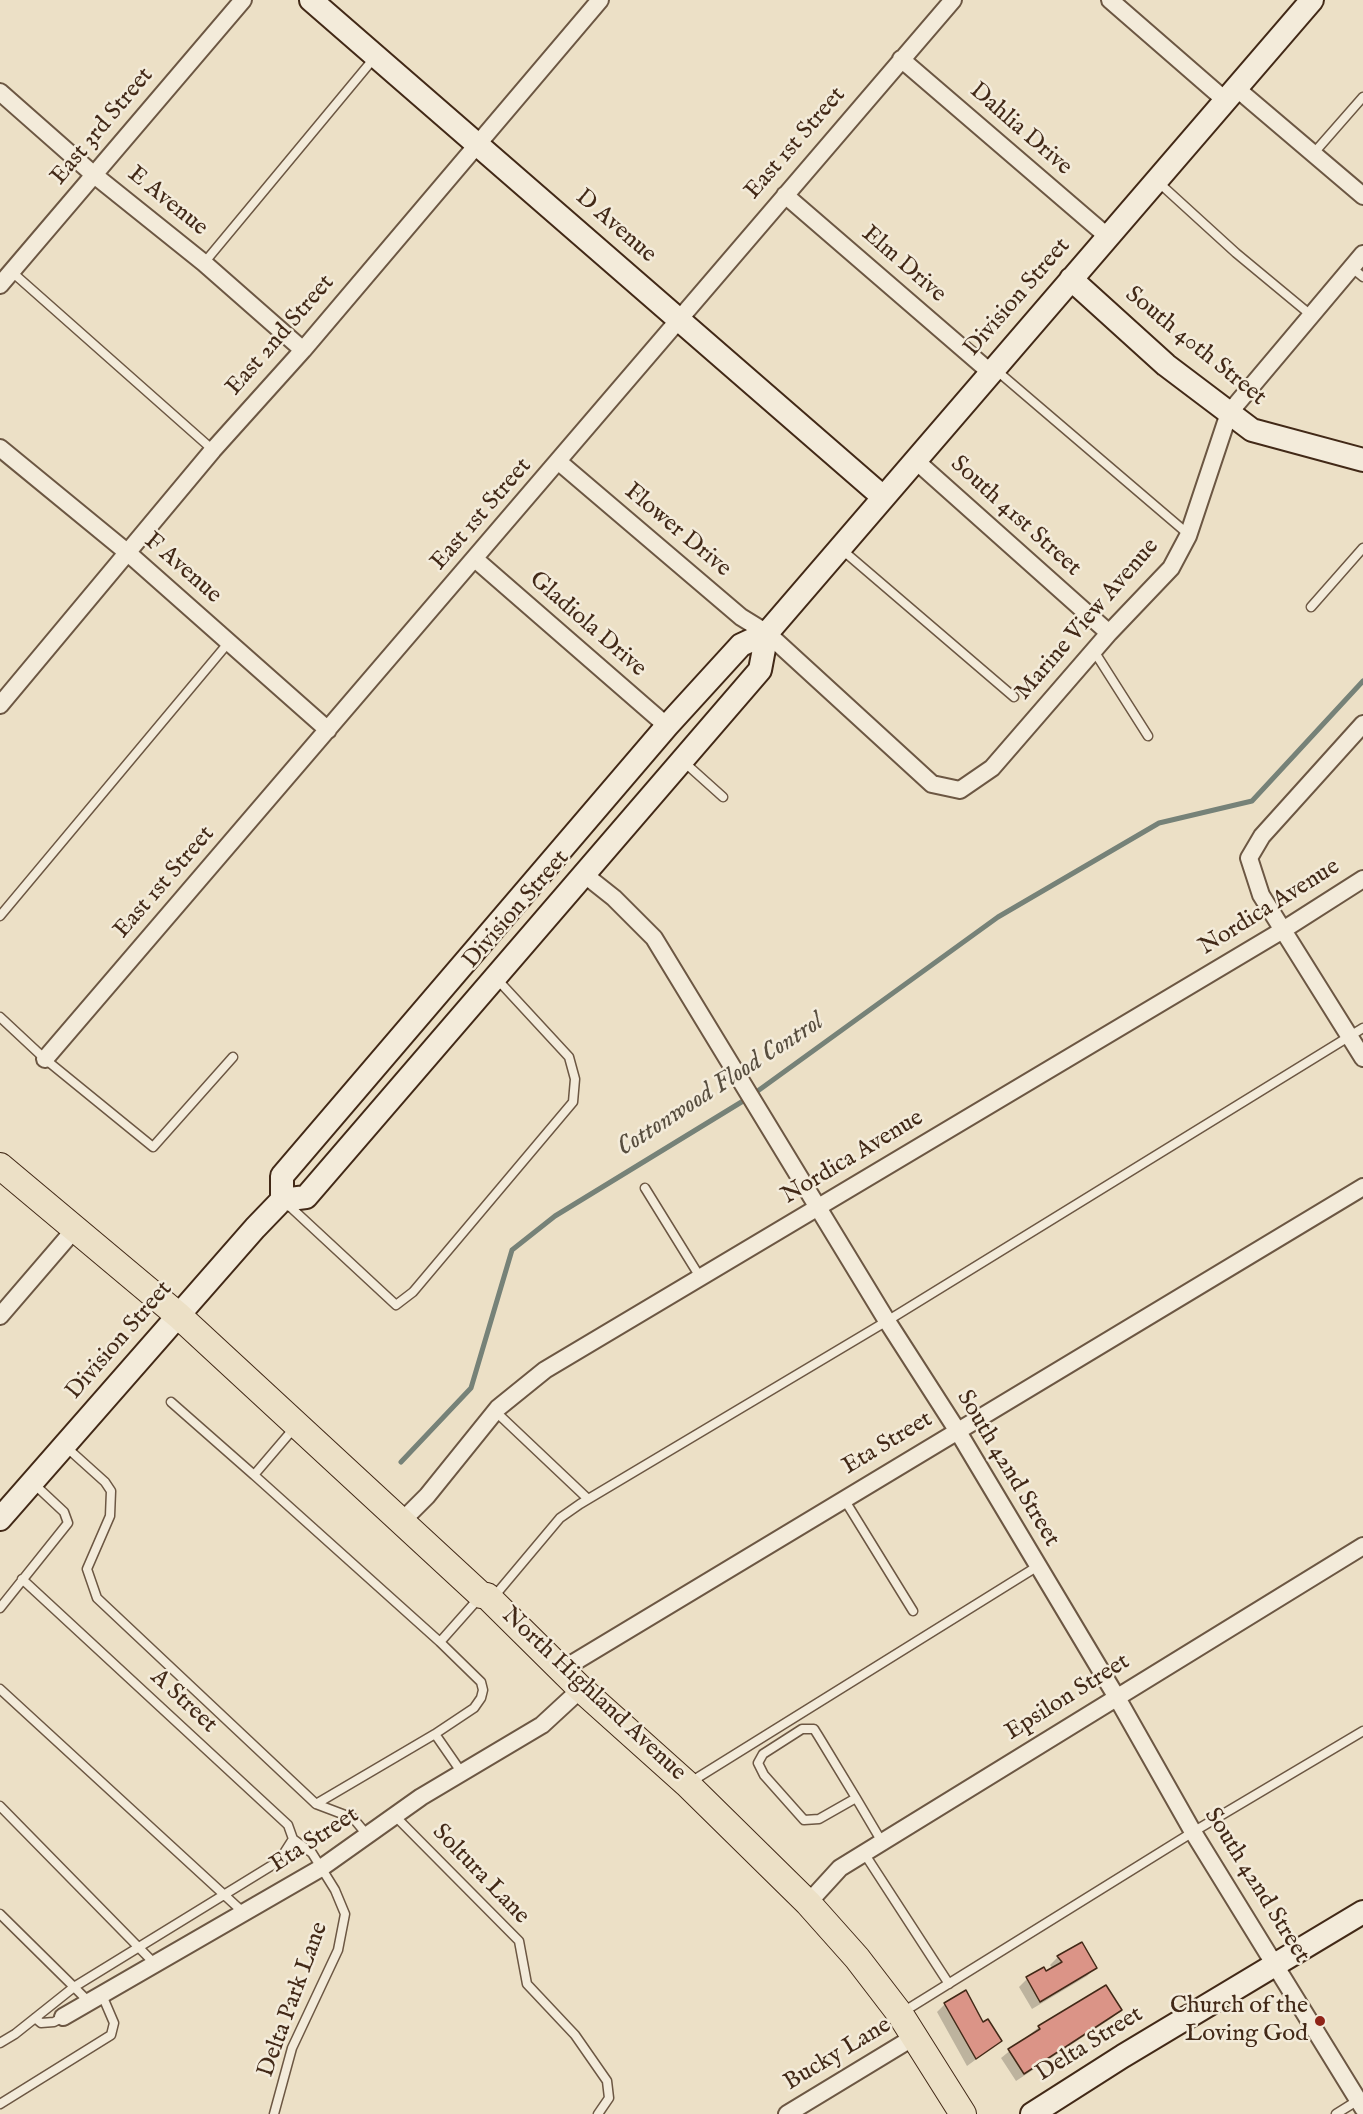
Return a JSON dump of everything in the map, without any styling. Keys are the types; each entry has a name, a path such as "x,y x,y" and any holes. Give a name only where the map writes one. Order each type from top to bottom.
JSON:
{"main road":[{"name":"D Avenue","path":"311,0 883,497"},
{"name":"Division Street","path":"282,1200 282,1176 668,726 741,645 767,633 1312,0"},
{"name":"South 40th Street","path":"1071,279 1166,365 1252,430 1363,460"},
{"name":"Division Street","path":"0,1520 255,1228 282,1200 306,1197 494,976 585,875 681,759 760,670 767,633"},
{"name":"North Highland Avenue","path":"0,1166 179,1317 403,1520 581,1689 687,1784 808,1903 857,1958 900,2014 963,2114"},
{"name":"Delta Street","path":"1032,2114 1123,2056 1363,1912"}],"street":[{"name":"East 3rd Street","path":"0,285 243,0"},
{"name":"East 2nd Street","path":"0,705 213,450 303,350 600,0"},
{"name":"East 1st Street","path":"45,1059 953,0"},
{"path":"1110,0 1230,94 1313,154 1363,196"},
{"name":"Dahlia Drive","path":"901,59 1107,236"},
{"name":"E Avenue","path":"0,92 93,174 204,262 303,350"},
{"name":"Elm Drive","path":"785,195 992,370"},
{"name":"Marine View Avenue","path":"767,633 932,784 960,790 992,768 1109,633 1171,568 1188,534 1229,413 1312,316 1358,272 1363,254"},
{"name":"F Avenue","path":"0,448 128,553 328,730"},
{"name":"South 41st Street","path":"915,460 1109,633"},
{"name":"Flower Drive","path":"559,462 741,617 767,633"},
{"name":"Gladiola Drive","path":"475,559 668,726"},
{"path":"1363,724 1262,836 1249,858 1261,895 1283,930 1356,1032 1363,1058"},
{"name":"South 42nd Street","path":"585,875 614,898 654,939 887,1321 957,1430 1116,1696 1193,1832 1362,2102"},
{"name":"Nordica Avenue","path":"403,1520 427,1496 495,1412 545,1370 1283,930 1363,879"},
{"name":"Eta Street","path":"562,1669 1363,1187"},
{"path":"0,1316 74,1230"},
{"name":"Epsilon Street","path":"808,1903 840,1868 1363,1546"},
{"name":"Eta Street","path":"63,2018 321,1868 396,1817 421,1797 542,1725 581,1689"},
{"name":"Bucky Lane","path":"787,2114 914,2037"}],"lane":[{"path":"204,262 375,57"},
{"path":"1313,154 1363,97"},
{"path":"1156,180 1236,253 1312,316"},
{"path":"12,272 213,450"},
{"path":"992,370 1188,534"},
{"path":"839,548 1014,698"},
{"path":"1311,607 1363,548"},
{"path":"0,916 229,642"},
{"path":"1094,650 1148,736"},
{"path":"681,759 723,797"},
{"path":"282,1200 396,1305 412,1292 573,1102 575,1079 569,1057 494,976"},
{"path":"0,1017 45,1059 153,1147 233,1057"},
{"path":"440,1642 560,1518 588,1499 887,1321 1356,1032"},
{"path":"645,1188 700,1277"},
{"path":"171,1401 440,1642 481,1682 482,1698 474,1708 435,1734 316,1804"},
{"path":"495,1412 588,1499"},
{"path":"254,1475 297,1424"},
{"path":"64,1446 105,1482 111,1491 110,1516 87,1569 97,1598 316,1804 353,1818 368,1836"},
{"path":"0,1608 68,1523 64,1512 32,1482"},
{"path":"844,1498 912,1611"},
{"path":"687,1784 1038,1566"},
{"name":"A Street","path":"22,1579 288,1825 293,1839 312,1852 321,1868"},
{"path":"0,1689 244,1913"},
{"path":"856,1798 819,1819 804,1820 764,1775 758,1763 763,1754 802,1729 814,1728 856,1798 882,1842"},
{"path":"900,2014 1193,1832 1363,1731"},
{"path":"435,1734 462,1773"},
{"path":"0,1806 155,1964"},
{"name":"Soltura Lane","path":"396,1817 519,1941 526,1984 575,2035 608,2081 609,2098 598,2114"},
{"path":"0,2043 74,1987 279,1861 293,1839"},
{"path":"864,1853 949,1984"},
{"name":"Delta Park Lane","path":"274,2114 292,2048 338,1950 344,1923 345,1914 339,1898 321,1868"},
{"path":"0,1914 74,1987 95,1998 114,2023 111,2035 0,2104"},
{"path":"35,2018 41,2023 63,2018"},
{"path":"1336,2114 1362,2102"}],"building":[{"path":"1082,1942 1097,1968 1040,2002 1026,1977 1044,1967 1046,1971 1062,1962 1057,1956"},
{"path":"1106,1985 1122,2010 1024,2074 1008,2049 1040,2029 1038,2026"},
{"path":"966,1990 983,2022 988,2019 1002,2041 976,2059 944,2003"}],"waterway":[{"name":"Cottonwood Flood Control","path":"401,1462 471,1388 512,1250 555,1216 748,1098 998,917 1159,823 1252,801 1363,681"}],"place":[{"name":"Church of the Loving God","path":"1320,2021"}]}
